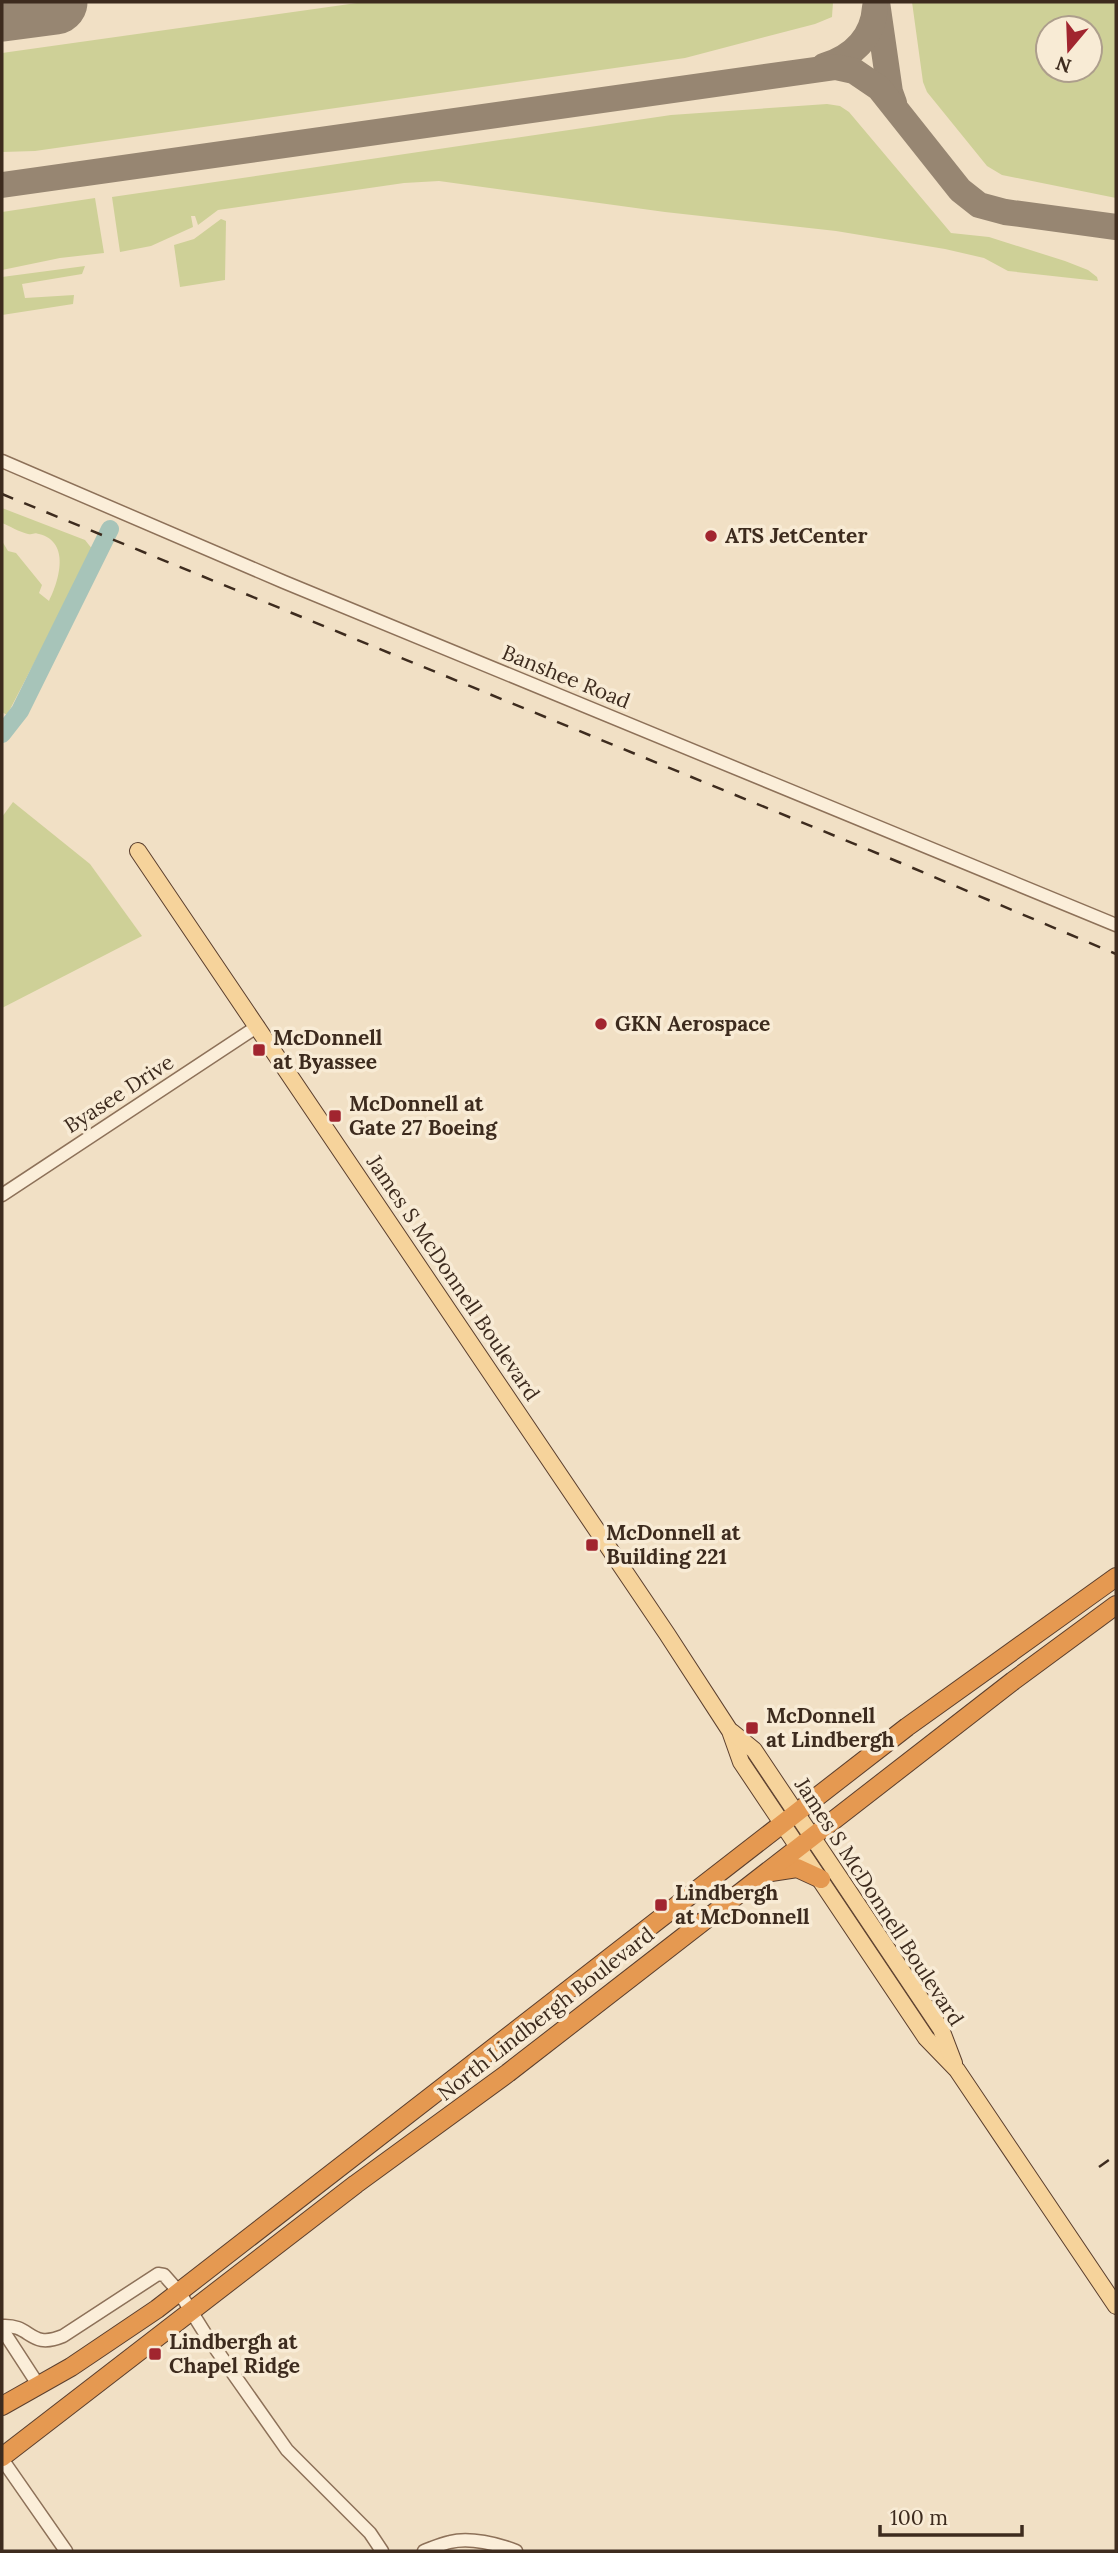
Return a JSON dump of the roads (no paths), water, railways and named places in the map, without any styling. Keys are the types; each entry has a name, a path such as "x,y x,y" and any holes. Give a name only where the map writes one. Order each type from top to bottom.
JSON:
{"highway":[{"name":"North Lindbergh Boulevard","path":"2,2406 101,2349 179,2292 939,1703 1116,1577"},
{"name":"North Lindbergh Boulevard","path":"2,2458 190,2311 394,2155 477,2096 1013,1681 1116,1605"},
{"path":"764,1874 797,1868 821,1879"}],"main road":[{"name":"James S McDonnell Boulevard","path":"138,851 661,1624 730,1731 741,1762 790,1818 941,2029 957,2070"},
{"name":"James S McDonnell Boulevard","path":"806,1842 821,1879 926,2038 957,2070 1116,2306"}],"street":[{"name":"Banshee Road","path":"2,461 284,582 1116,925"},
{"name":"Byasee Drive","path":"2,1195 258,1026"},
{"path":"39,2386 2,2327 15,2325 40,2341 49,2342 63,2336 158,2274 164,2275 179,2292 287,2450 370,2533 382,2551"},
{"path":"2,2458 66,2551"},
{"path":"424,2551 463,2540 505,2546 516,2551"}],"waterway":[{"path":"2,734 20,711 110,529"}],"railway":[{"path":"2,494 1116,954"},
{"path":"1099,2167 1116,2155"}],"place":[{"name":"ATS JetCenter","path":"711,536"},
{"name":"GKN Aerospace","path":"601,1024"},
{"name":"McDonnell at Byassee","path":"259,1050"},
{"name":"McDonnell at Gate 27 Boeing","path":"335,1116"},
{"name":"McDonnell at Building 221","path":"592,1545"},
{"name":"McDonnell at Lindbergh","path":"752,1728"},
{"name":"Lindbergh at McDonnell","path":"661,1905"},
{"name":"Lindbergh at Chapel Ridge","path":"155,2354"}]}
